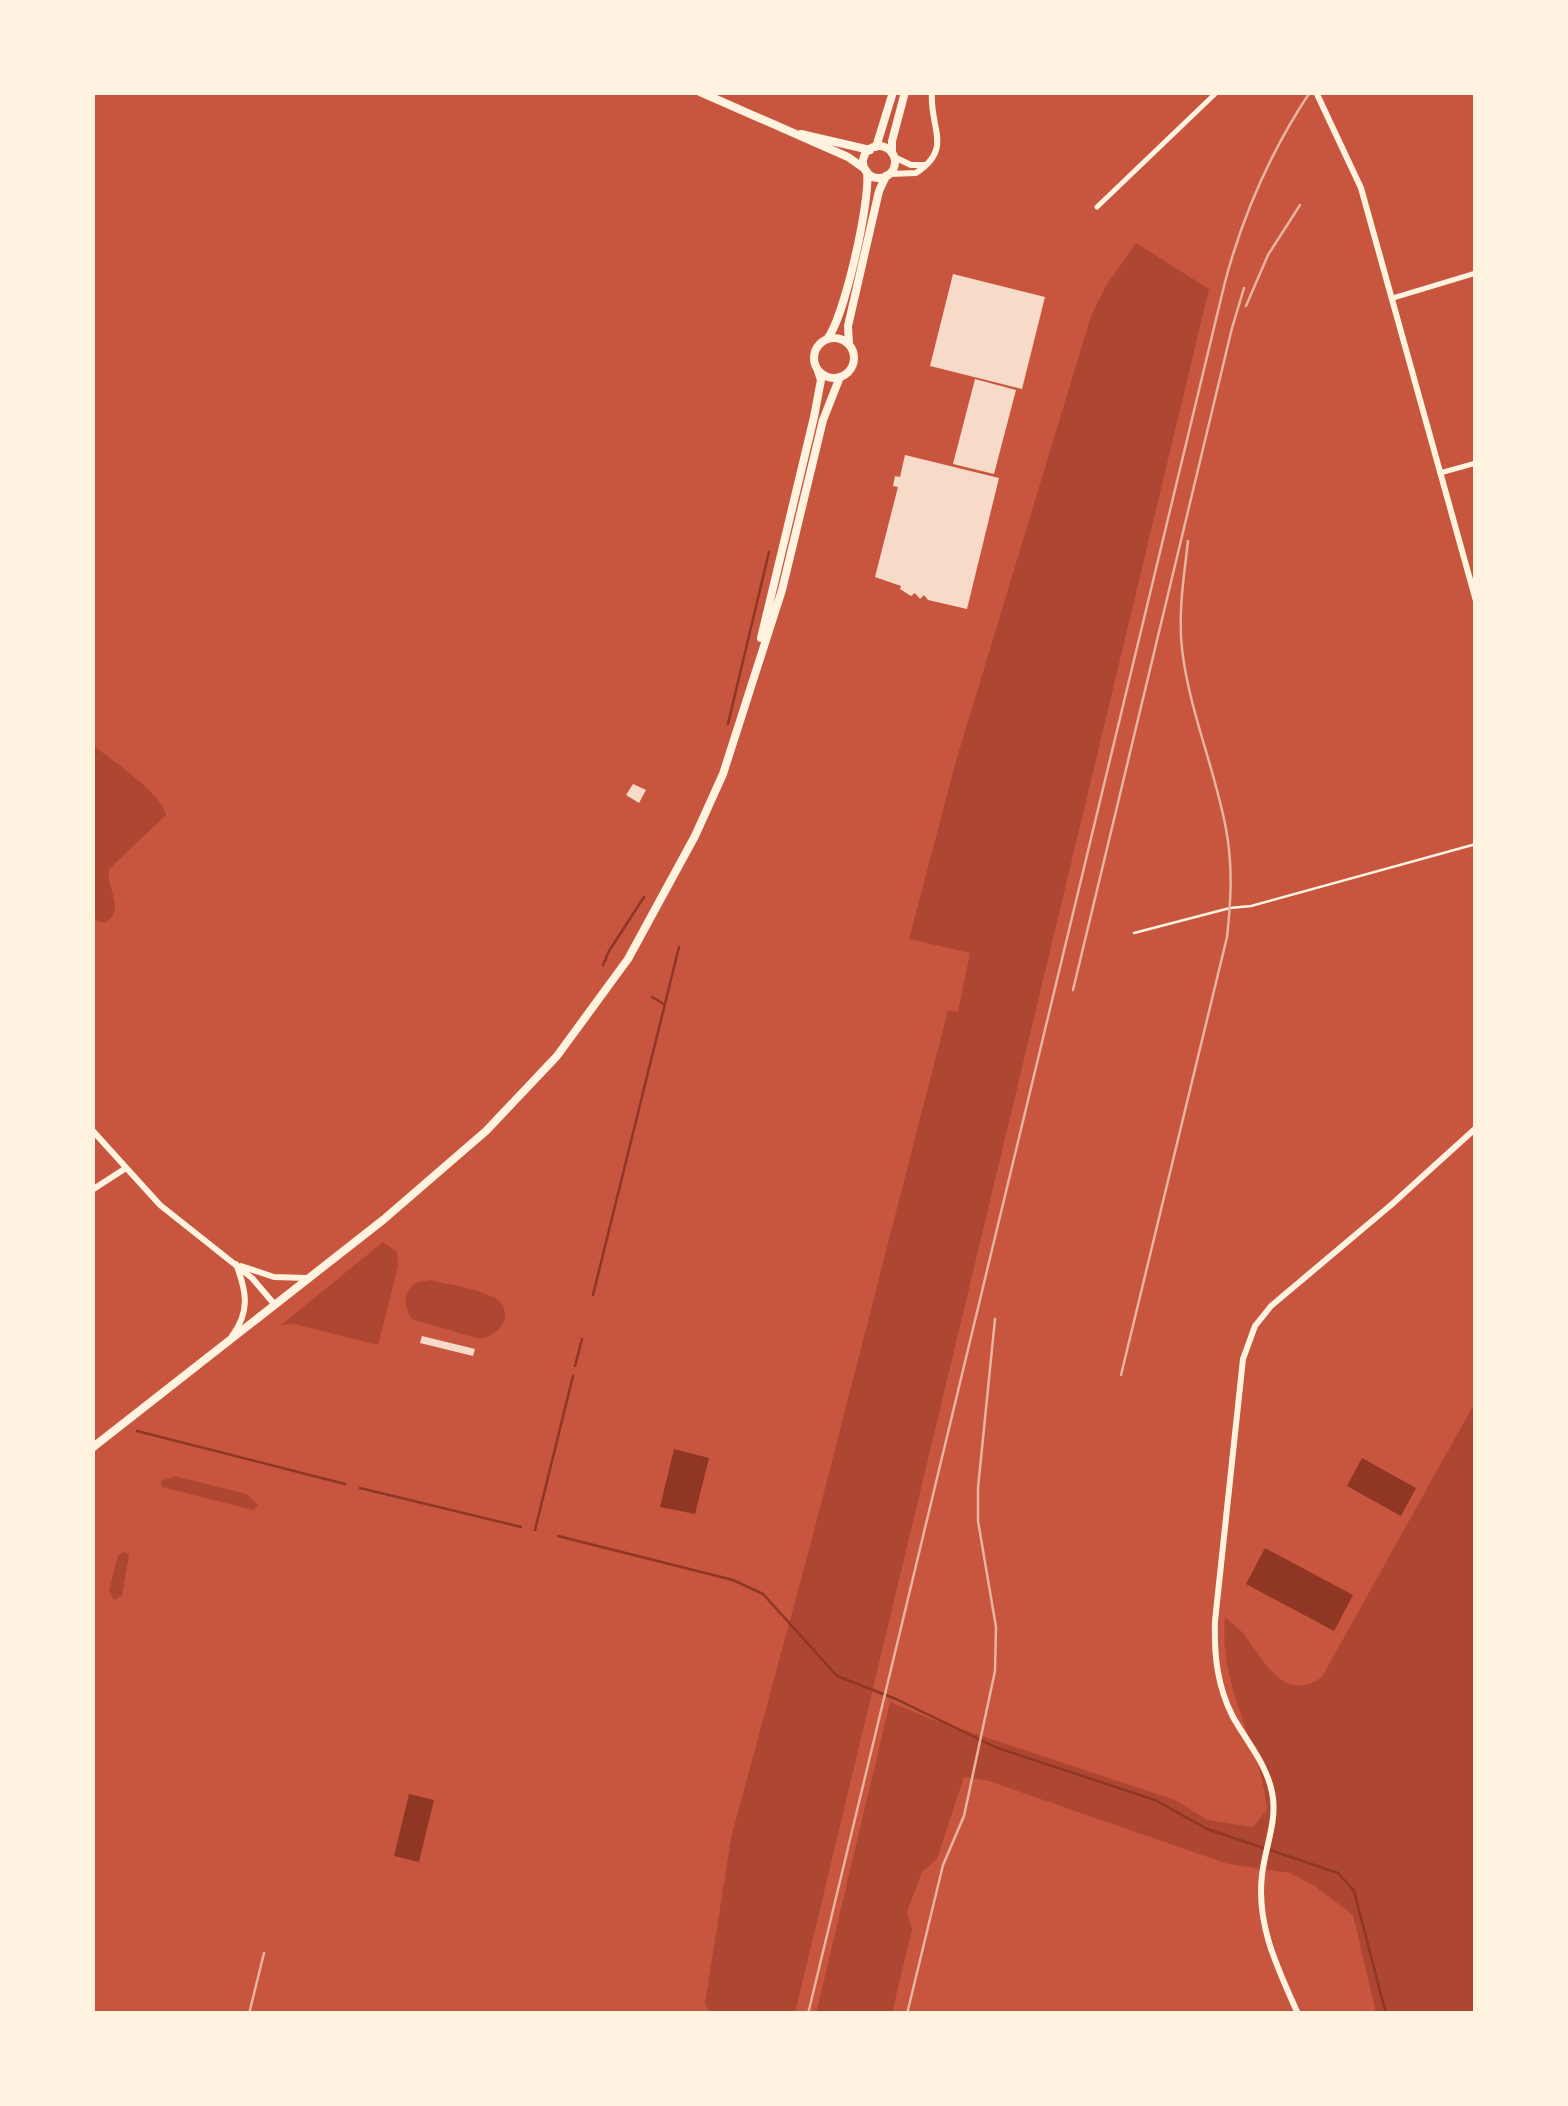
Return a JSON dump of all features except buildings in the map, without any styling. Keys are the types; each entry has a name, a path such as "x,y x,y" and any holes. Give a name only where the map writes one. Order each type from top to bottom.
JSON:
{"main road":[{"path":"827,339 843,302 865,206 864,158 873,148 893,92"},
{"path":"92,1448 383,1220 486,1131 578,1029 628,959 696,836 723,774 782,590 824,420 840,377 854,363 848,326 879,191 893,155 892,141 905,92"},
{"path":"704,93 848,157 874,177 888,175"},
{"path":"788,131 885,148 893,155"},
{"path":"753,676 821,380 814,353 820,342 827,339 839,338 849,344"},
{"path":"818,372 828,378 840,377"}],"street":[{"path":"888,175 912,174 927,164 938,145 932,92"},
{"path":"1096,207 1218,92"},
{"path":"1316,92 1361,188 1476,601"},
{"path":"1321,102 1327,95"},
{"path":"893,155 911,165 927,164"},
{"path":"1394,298 1476,273"},
{"path":"1439,473 1476,462"},
{"path":"1298,2014 1263,1924 1260,1892 1274,1805 1269,1778 1227,1703 1214,1644 1240,1374 1246,1345 1271,1306 1391,1206 1476,1128"},
{"path":"92,1130 183,1226 236,1263 275,1305"},
{"path":"92,1190 126,1168"},
{"path":"236,1263 274,1277 309,1278"},
{"path":"230,1339 245,1319 246,1309 236,1263"}],"lane":[{"path":"1134,932 1251,906 1476,844"}],"shaded area":[{"path":"1136,243 1209,289 795,2013 710,2013 705,2004 731,1838 948,1010 958,1012 970,953 909,939 956,761 1091,316"},
{"path":"93,745 146,787 166,815 109,869 115,906 111,918 104,923 96,920 93,912"},
{"path":"383,1242 397,1252 398,1266 378,1345 295,1324 281,1325"},
{"path":"430,1280 493,1297 504,1310 503,1324 492,1334 476,1338 412,1319 406,1304 408,1291 415,1283"},
{"path":"1473,1406 1475,2013 1376,2013 1353,1915 1290,1873 1228,1864 989,1781 964,1777 937,1859 922,1872 907,1912 912,1929 892,2013 816,2014 890,1702 1175,1800 1208,1820 1253,1827 1267,1810 1257,1761 1228,1667 1225,1617 1278,1677 1298,1686 1322,1677"},
{"path":"674,1449 709,1458 695,1514 660,1507"},
{"path":"1362,1458 1416,1488 1401,1516 1347,1486"},
{"path":"175,1476 247,1494 258,1505 253,1510 162,1487 161,1481"},
{"path":"1265,1548 1353,1595 1334,1631 1246,1584"},
{"path":"118,1555 129,1555 122,1596 114,1600 109,1591"},
{"path":"409,1794 434,1800 419,1862 394,1856"}],"waterway":[{"path":"728,724 769,552"},
{"path":"603,965 644,897"},
{"path":"593,1295 679,947"},
{"path":"652,997 664,1004"},
{"path":"575,1366 582,1339"},
{"path":"535,1530 573,1376"},
{"path":"137,1431 345,1484"},
{"path":"360,1488 521,1527"},
{"path":"558,1536 733,1580 763,1594 837,1676 896,1699 995,1747 1155,1800 1207,1829 1338,1873 1354,1891 1386,2014"}],"railway":[{"path":"808,2014 1225,282 1260,184 1310,92"},
{"path":"1246,306 1268,255 1300,205"},
{"path":"1073,990 1244,288"},
{"path":"1121,1375 1227,937 1230,910 1226,829 1182,649 1181,608 1188,541"},
{"path":"907,2014 943,1865 964,1816 995,1671 996,1627 978,1521 995,1319"},
{"path":"249,2014 264,1953"}]}
